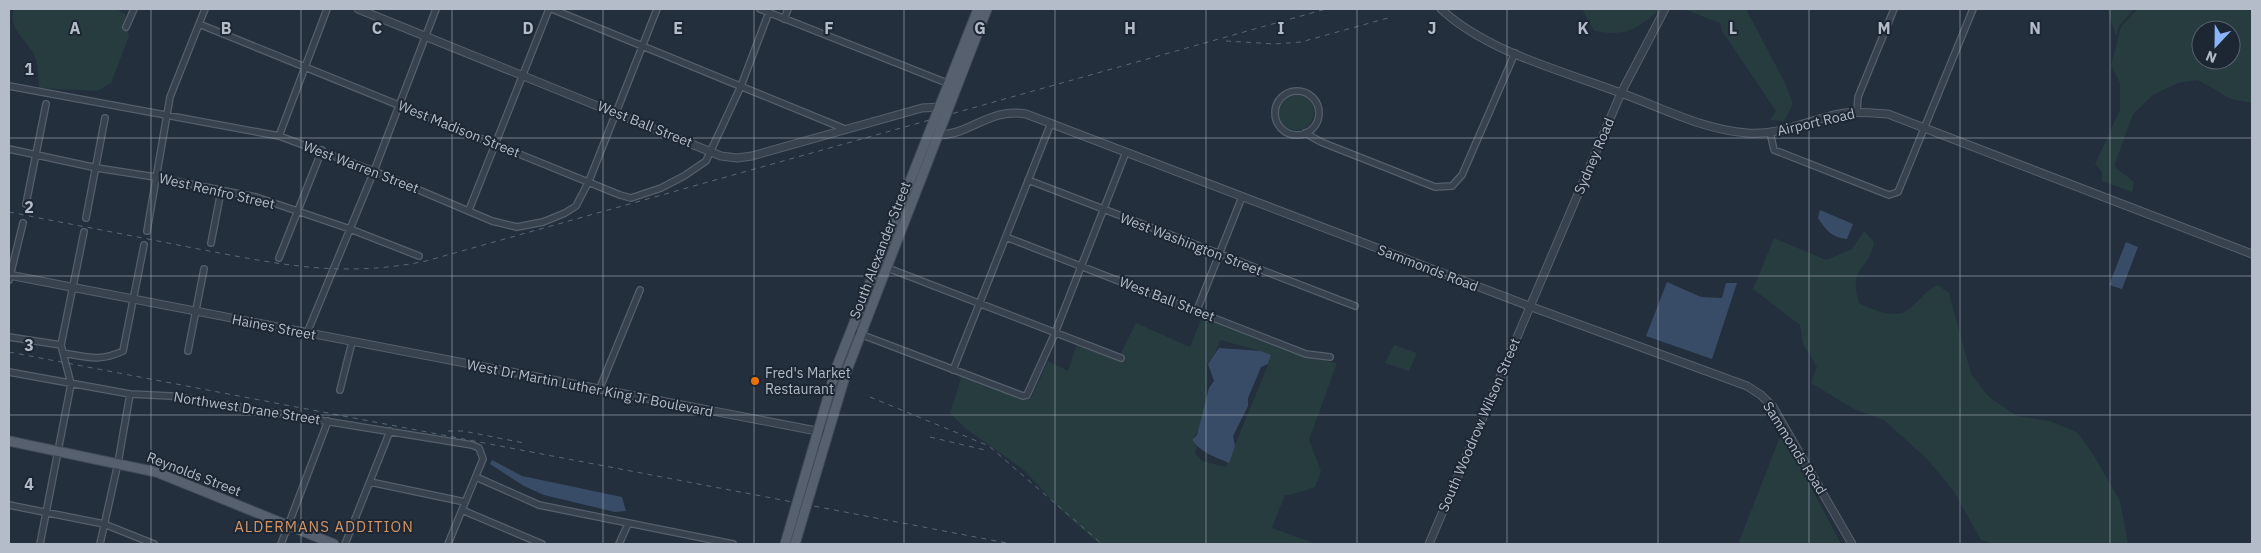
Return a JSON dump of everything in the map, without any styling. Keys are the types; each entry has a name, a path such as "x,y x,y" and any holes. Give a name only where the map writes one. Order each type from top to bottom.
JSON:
{"main road":[{"name":"South Alexander Street","path":"790,544 798,503 823,432 982,10"},
{"name":"South Alexander Street","path":"934,136 941,107 954,86"},
{"name":"South Alexander Street","path":"790,544 807,505 838,366 852,331 884,266"},
{"name":"Reynolds Street","path":"9,441 59,450 156,472 334,544"}],"street":[{"path":"126,27 134,9"},
{"path":"147,231 170,98 205,9"},
{"path":"279,136 327,9"},
{"name":"West Ball Street","path":"358,9 721,156 737,158 931,106 941,107"},
{"path":"307,333 374,171 436,9"},
{"path":"469,210 521,74 550,9 845,129"},
{"name":"West Warren Street","path":"9,86 279,136 322,150 492,221 517,227 543,222 565,214 576,206 589,181 614,112 657,9"},
{"path":"760,9 954,86"},
{"path":"784,19 788,9"},
{"name":"Airport Road","path":"1441,9 1465,28 1515,53 1723,130 1748,133 1770,132 1857,112 1888,114 1926,127 2252,254"},
{"name":"Sydney Road","path":"1529,306 1621,93 1665,9"},
{"path":"1857,112 1858,97 1894,9"},
{"path":"1770,132 1774,150 1889,195 1898,192 1926,127 1972,9"},
{"name":"West Madison Street","path":"199,24 589,181 620,196 631,198 661,188 684,176 706,161 741,86 769,12"},
{"path":"1305,133 1312,129 1319,117 1317,102 1306,92 1285,94 1276,106 1277,120 1285,131 1292,134 1305,133 1321,142 1436,187 1452,186 1462,174 1515,53"},
{"path":"26,204 46,104"},
{"name":"Sammonds Road","path":"934,136 954,133 1006,112 1026,114 1529,306 1748,386 1773,407 1852,544"},
{"path":"86,218 105,118"},
{"path":"953,370 1051,123"},
{"name":"West Renfro Street","path":"9,149 97,168 155,177 256,197 350,229 419,256"},
{"path":"279,258 322,150"},
{"path":"852,331 1023,396 1027,395 1055,333 1126,152"},
{"name":"West Washington Street","path":"1028,180 1355,306"},
{"path":"211,243 221,191"},
{"path":"1197,310 1242,197"},
{"path":"23,223 9,277 195,311"},
{"path":"40,544 71,384 62,345 84,232"},
{"name":"West Ball Street","path":"1006,237 1306,354 1330,357"},
{"path":"63,353 108,358 123,351 144,246"},
{"path":"884,266 1121,358"},
{"path":"188,351 204,269"},
{"path":"599,390 640,290"},
{"name":"South Woodrow Wilson Street","path":"1429,544 1529,306"},
{"name":"Haines Street","path":"195,311 352,342"},
{"path":"9,337 62,345"},
{"path":"340,390 352,342"},
{"name":"West Dr Martin Luther King Jr Boulevard","path":"352,342 823,432"},
{"name":"Northwest Drane Street","path":"9,373 130,394 171,396 472,445 482,452 483,459 476,477"},
{"path":"100,544 118,463 130,394"},
{"path":"281,544 328,421"},
{"path":"345,544 390,431"},
{"path":"448,544 476,477 539,505 733,544"},
{"path":"370,482 459,499 465,502"},
{"path":"9,505 104,524 154,544"},
{"path":"462,510 542,544"},
{"path":"619,544 628,524"}],"green space":[{"path":"14,9 116,9 125,14 129,36 111,83 97,91 39,88 36,61 32,51 13,23"},
{"path":"1582,9 1662,9 1631,30 1606,33 1594,31"},
{"path":"1683,9 1746,9 1785,83 1793,104 1784,121 1770,120 1776,111 1722,31 1720,23"},
{"path":"2111,9 2134,9 2119,26 2116,36 2108,12"},
{"path":"2137,9 2252,9 2252,103 2231,99 2198,80 2178,83 2153,95 2133,114 2114,166 2134,182 2132,192 2102,181 2102,172 2095,164 2120,110 2120,83 2111,65 2121,27"},
{"path":"1296,94 1309,99 1314,112 1309,125 1296,130 1283,125 1278,112 1283,99"},
{"path":"1864,231 1874,242 1868,259 1860,270 1856,282 1859,303 1883,312 1897,314 1908,310 1929,290 1938,285 1949,293 1971,374 1989,397 2017,416 2049,421 2077,432 2093,454 2120,501 2128,544 1993,544 1981,540 1953,490 1927,459 1884,420 1854,409 1811,383 1817,367 1803,344 1800,325 1753,289 1774,238 1826,260 1852,249"},
{"path":"1203,315 1305,357 1337,363 1309,440 1321,471 1315,487 1285,495 1272,528 1316,544 1099,544 1061,510 1024,470 966,429 950,413 961,379 958,375 1022,399 1031,398 1048,361 1068,371 1077,344 1122,362 1124,357 1120,355 1136,323 1190,347","holes":["1220,340 1261,351 1270,360 1226,467 1202,461 1195,453 1197,446 1192,440 1201,424 1206,404 1207,363 1214,356"]},
{"path":"1394,345 1417,353 1409,371 1385,363"},
{"path":"1780,437 1785,438 1841,544 1738,544"}],"water":[{"path":"1820,210 1853,224 1847,239 1837,237 1827,230 1818,218"},
{"path":"2126,242 2138,247 2122,289 2109,285"},
{"path":"1667,282 1701,297 1722,298 1726,283 1737,283 1712,359 1646,336"},
{"path":"1219,348 1261,351 1271,355 1268,364 1261,367 1248,398 1248,406 1233,436 1235,446 1229,463 1205,452 1192,440 1197,435 1209,388 1214,381 1208,364"},
{"path":"492,460 522,476 622,497 626,511 615,512 544,495 524,486 490,464"}],"railway":[{"path":"9,212 219,253 306,267 364,269 394,266 426,261 1326,9"},
{"path":"1226,41 1275,44 1301,42 1388,18"},
{"path":"9,352 1012,544"},
{"path":"870,397 989,446 1102,544"},
{"path":"448,431 463,431 524,443"},
{"path":"930,437 985,450"}],"place":[{"name":"Fred's Market Restaurant","path":"755,381"}],"district":[{"name":"ALDERMANS ADDITION","path":"324,526"}]}
